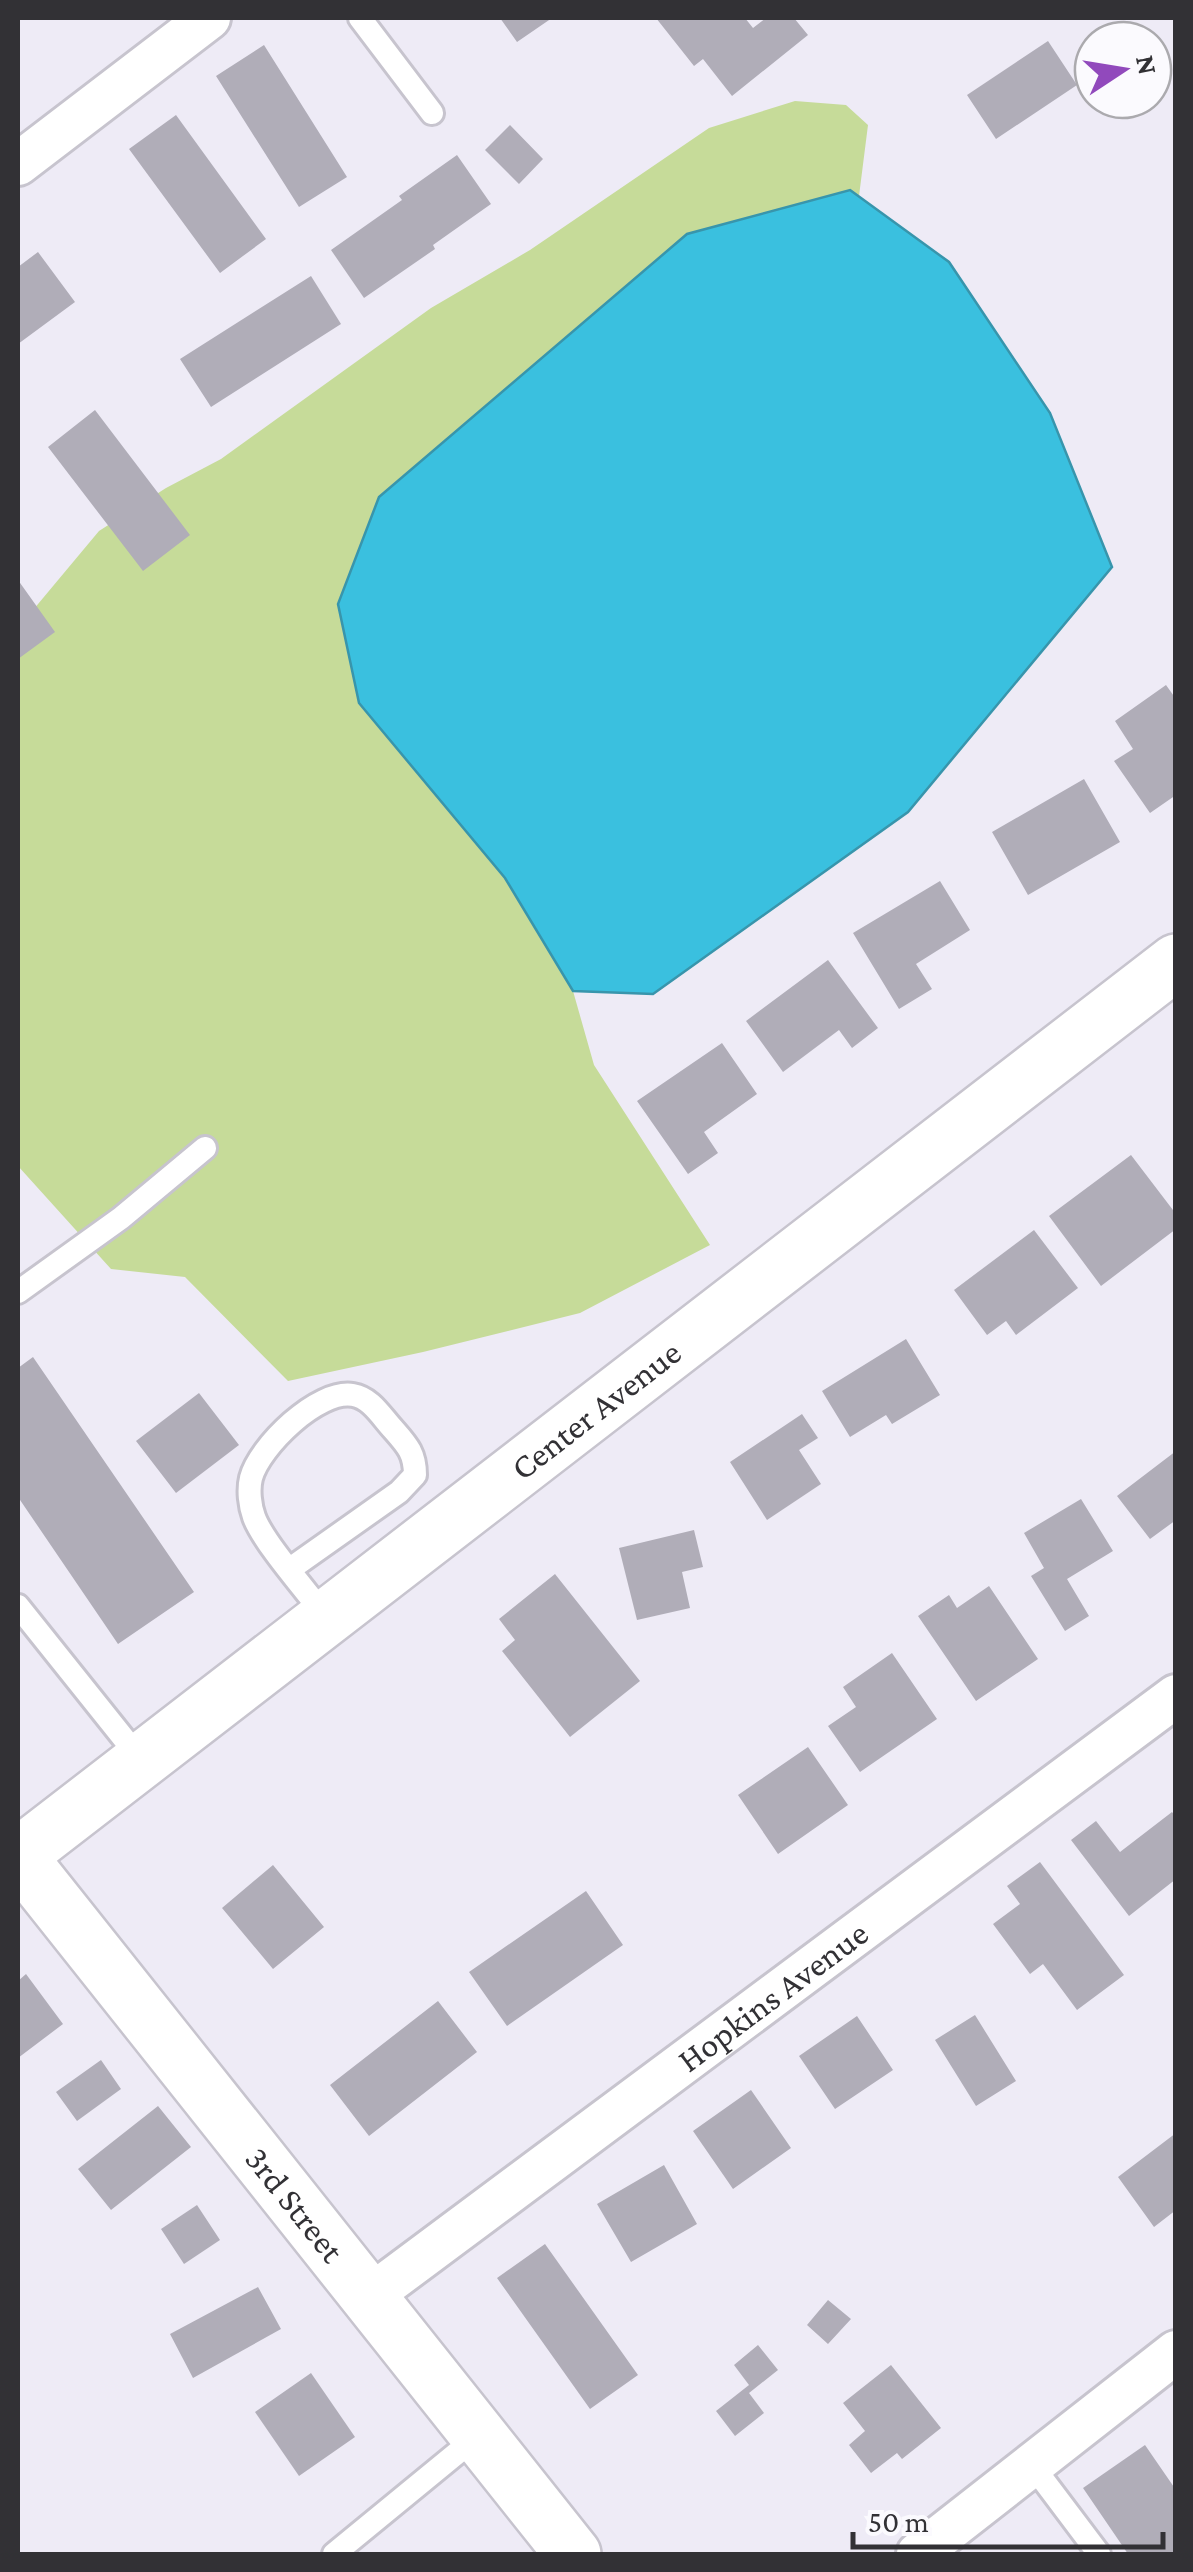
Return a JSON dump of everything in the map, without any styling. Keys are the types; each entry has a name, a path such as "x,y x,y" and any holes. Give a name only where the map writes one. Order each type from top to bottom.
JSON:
{"street":[{"path":"18,164 208,18"},
{"name":"Center Avenue","path":"18,1856 1176,962"},
{"name":"Hopkins Avenue","path":"370,2296 1176,1696"},
{"name":"3rd Street","path":"18,1856 573,2554"},
{"path":"918,2554 1176,2352"}],"lane":[{"path":"360,18 432,113"},
{"path":"18,1292 120,1218 205,1148"},
{"path":"290,1569 399,1492 415,1476 413,1452 367,1399 350,1394 330,1398 314,1407 266,1446 250,1480 254,1518 290,1569 326,1617"},
{"path":"22,1620 142,1760"},
{"path":"334,2554 479,2435"},
{"path":"1032,2465 1099,2554"}],"green space":[{"path":"795,101 846,105 868,125 859,196 850,190 687,234 380,497 338,604 359,703 505,878 573,991 594,1065 710,1245 580,1313 288,1381 185,1277 111,1269 18,1166 18,628 99,531 221,459 431,308 530,250 709,128"}],"water":[{"path":"850,190 949,262 1050,413 1112,567 908,812 653,994 573,991 505,878 359,703 338,604 379,497 687,234"}],"building":[{"path":"500,18 552,18 517,42"},
{"path":"656,18 745,18 753,28 766,18 794,18 808,35 732,96 703,59 694,66"},
{"path":"1048,41 1073,79 1073,88 996,139 967,95"},
{"path":"264,45 347,177 299,207 216,76"},
{"path":"176,115 266,239 220,273 129,149"},
{"path":"510,125 543,159 519,184 485,150"},
{"path":"457,155 491,204 364,298 331,250"},
{"path":"38,252 75,302 18,344 18,267"},
{"path":"311,276 341,324 211,407 180,359"},
{"path":"95,410 190,535 143,571 48,447"},
{"path":"18,580 55,632 18,659"},
{"path":"1166,685 1176,699 1176,795 1150,813 1114,761 1133,749 1115,721"},
{"path":"1084,779 1120,842 1028,895 992,832"},
{"path":"940,881 970,930 916,964 932,989 899,1009 853,933"},
{"path":"828,960 878,1028 852,1048 839,1030 783,1072 746,1021"},
{"path":"722,1043 757,1094 704,1132 718,1153 688,1174 637,1101"},
{"path":"1131,1155 1176,1214 1176,1229 1101,1286 1049,1216"},
{"path":"1034,1230 1078,1288 1016,1335 1006,1321 987,1335 954,1290"},
{"path":"906,1339 940,1395 892,1424 886,1415 850,1437 822,1391"},
{"path":"33,1357 194,1592 118,1644 18,1497 18,1368"},
{"path":"199,1393 239,1445 176,1493 136,1441"},
{"path":"802,1414 818,1438 799,1450 821,1484 767,1520 730,1462"},
{"path":"1176,1451 1176,1520 1150,1539 1117,1496"},
{"path":"1081,1499 1113,1551 1067,1579 1089,1616 1065,1631 1031,1576 1044,1568 1024,1533"},
{"path":"694,1530 703,1567 682,1572 690,1608 637,1620 619,1548"},
{"path":"555,1574 640,1681 570,1737 502,1651 515,1640 499,1619"},
{"path":"989,1586 1038,1659 976,1701 918,1616 949,1595 957,1608"},
{"path":"892,1653 937,1719 860,1772 828,1726 856,1707 843,1687"},
{"path":"808,1747 848,1805 778,1854 738,1795"},
{"path":"1172,1812 1176,1817 1176,1879 1129,1916 1071,1840 1096,1821 1120,1852"},
{"path":"1040,1862 1124,1975 1077,2010 1043,1964 1030,1974 993,1924 1020,1904 1007,1886"},
{"path":"273,1865 324,1927 273,1969 222,1908"},
{"path":"586,1891 623,1945 507,2026 469,1972"},
{"path":"26,1974 63,2024 18,2058 18,1981"},
{"path":"438,2001 477,2052 369,2136 330,2085"},
{"path":"975,2015 1016,2081 976,2106 935,2040"},
{"path":"857,2016 893,2070 835,2109 799,2056"},
{"path":"101,2060 121,2089 77,2121 56,2092"},
{"path":"751,2090 791,2148 733,2189 693,2131"},
{"path":"158,2106 191,2147 111,2210 78,2169"},
{"path":"1176,2133 1176,2210 1154,2227 1118,2177"},
{"path":"664,2165 697,2224 631,2262 597,2204"},
{"path":"197,2205 220,2240 184,2264 161,2229"},
{"path":"545,2244 638,2375 590,2409 497,2278"},
{"path":"258,2287 281,2329 193,2378 170,2334"},
{"path":"828,2300 851,2319 828,2344 807,2325"},
{"path":"758,2345 778,2370 749,2393 764,2413 735,2436 716,2411 749,2385 734,2365"},
{"path":"891,2365 941,2428 902,2459 897,2453 871,2473 849,2445 865,2431 843,2403"},
{"path":"311,2373 355,2437 299,2476 255,2412"},
{"path":"1145,2445 1176,2490 1176,2554 1128,2554 1083,2488"}]}
